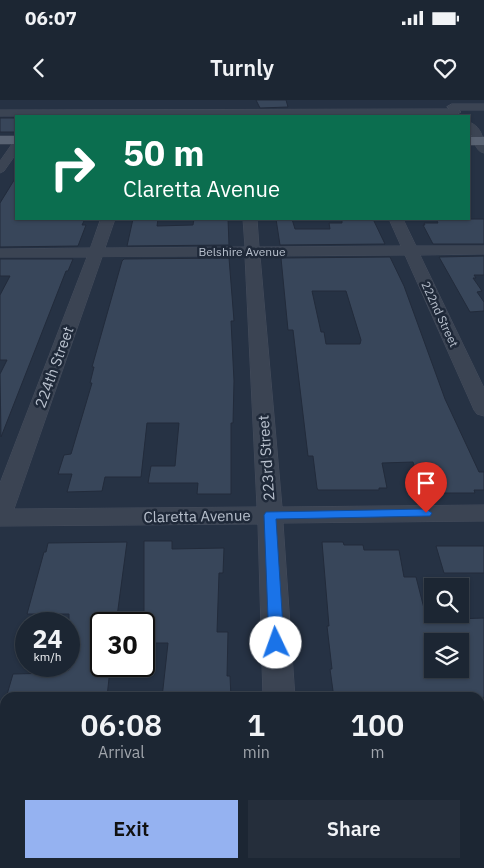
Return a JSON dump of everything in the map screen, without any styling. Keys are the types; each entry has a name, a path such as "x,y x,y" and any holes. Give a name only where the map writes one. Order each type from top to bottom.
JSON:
{"main road":[{"path":"0,140 15,140"},
{"path":"0,145 10,157"}],"street":[{"path":"221,100 221,114"},
{"path":"0,113 352,114 484,107"},
{"path":"471,122 478,141"},
{"name":"224th Street","path":"0,517 108,220"},
{"name":"223rd Street","path":"250,220 270,515 279,692"},
{"name":"222nd Street","path":"396,220 484,410"},
{"name":"Belshire Avenue","path":"0,253 484,250"},
{"name":"Claretta Avenue","path":"0,517 484,513"}],"building":[{"path":"256,100 286,100 288,107 260,108"},
{"path":"0,118 15,118 15,132 0,132"},
{"path":"15,179 15,220 84,220 82,225 86,225 78,246 0,247 0,203"},
{"path":"484,219 484,244 433,244 423,225 425,225 424,223 438,223 436,220"},
{"path":"133,220 158,220 157,226 193,225 194,220 228,220 229,245 127,246"},
{"path":"276,220 292,220 295,229 330,229 329,223 342,223 342,220 373,220 385,244 280,245"},
{"path":"484,256 484,275 474,275 476,278 473,278 482,291 477,292 484,302 484,311 470,312 439,257"},
{"path":"390,257 404,286 445,399 479,472 484,472 484,490 474,490 475,493 444,493 441,486 421,486 413,462 382,463 387,488 379,488 379,490 318,490 313,456 308,456 293,330 288,330 281,258","holes":["312,291 346,291 361,340 360,344 326,344 324,332 321,332"]},
{"path":"229,258 234,321 231,321 234,381 233,423 231,423 231,494 197,494 198,483 148,483 151,466 175,466 179,423 147,423 141,477 105,477 102,491 67,492 72,474 58,474 64,455 71,454 92,383 90,383 94,367 92,367 122,261 124,259"},
{"path":"0,259 73,259 68,271 66,271 1,437 0,374 7,360 0,360 0,295 10,276 0,276"},
{"path":"144,541 172,541 172,549 224,548 223,573 219,573 217,632 228,632 227,676 230,676 231,692 163,692 168,643 155,643 155,612 144,612"},
{"path":"127,542 118,612 90,612 90,677 109,677 108,692 8,692 13,674 15,674 15,677 80,677 80,612 28,612 44,552 46,552 48,543"},
{"path":"322,542 343,542 344,545 363,545 364,550 399,550 404,577 416,577 424,608 424,623 469,623 469,619 484,618 484,692 333,692 330,669 332,669 327,626 329,626"},
{"path":"436,546 484,546 484,573 444,573"}],"route":[{"path":"276,643 270,515 426,513"}]}
